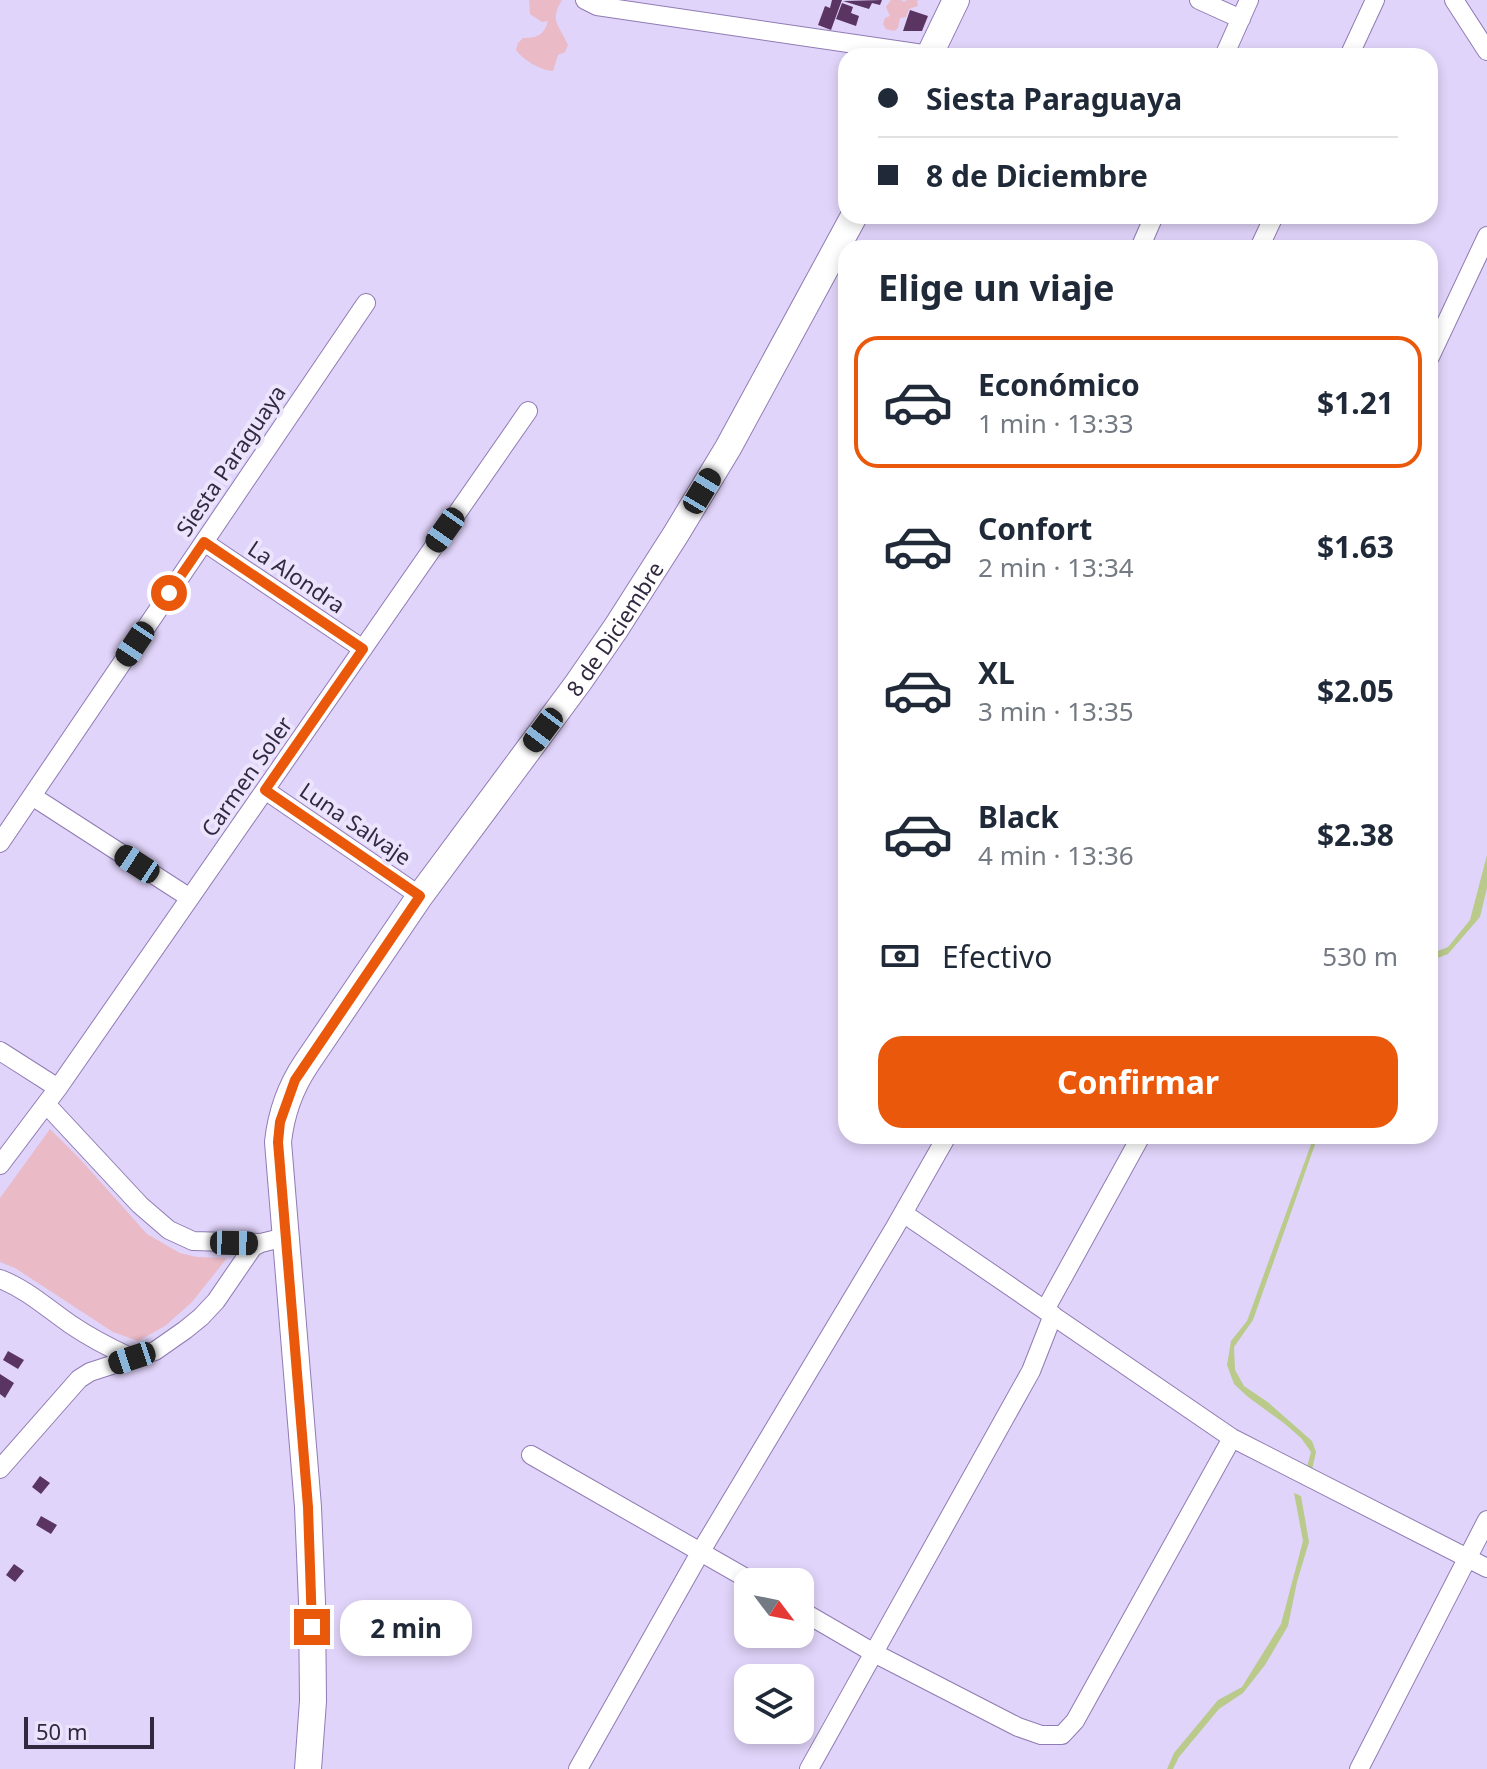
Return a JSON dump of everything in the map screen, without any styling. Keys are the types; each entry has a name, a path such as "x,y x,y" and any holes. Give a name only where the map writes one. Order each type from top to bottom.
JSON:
{"street":[{"path":"585,0 597,6 876,48"},
{"path":"933,48 956,0"},
{"path":"1199,0 1241,19"},
{"path":"1228,48 1249,0"},
{"path":"1353,48 1375,0"},
{"path":"1454,0 1487,51"},
{"path":"1438,340 1487,236"},
{"name":"8 de Diciembre","path":"308,1769 313,1701 308,1507 273,1240 280,1122 295,1080 420,896 578,683 676,534 728,448 838,245"},
{"name":"Siesta Paraguaya","path":"0,843 366,303"},
{"name":"Carmen Soler","path":"0,1165 52,1096 528,411"},
{"name":"La Alondra","path":"204,542 363,649"},
{"name":"Luna Salvaje","path":"265,790 420,896"},
{"path":"32,796 190,898"},
{"path":"0,1051 52,1096 140,1205 169,1230 193,1241 273,1240"},
{"path":"578,1769 701,1551 942,1144"},
{"path":"809,1769 1031,1371 1049,1312 1137,1144"},
{"path":"903,1213 1232,1438 1487,1568"},
{"path":"0,1469 79,1379 90,1372 155,1351 201,1317 216,1301 248,1253 273,1240"},
{"path":"0,1279 104,1345 132,1358"},
{"path":"814,1618 874,1653 1018,1727 1041,1735 1062,1735 1075,1721 1232,1438"},
{"path":"531,1455 734,1571"},
{"path":"1359,1769 1487,1520"}],"shaded area":[{"path":"529,0 562,0 556,18 568,45 565,52 558,55 553,71 532,64 516,50 523,38 542,33 548,21 542,22 530,14"},
{"path":"891,0 919,0 918,6 909,9 906,17 900,18 894,31 886,29 883,24 885,18 890,16 886,7"},
{"path":"1487,855 1487,888 1480,917 1448,954 1438,958 1438,951 1448,947 1470,920"},
{"path":"50,1129 147,1234 180,1253 227,1258 192,1302 165,1326 138,1341 113,1332 15,1268 0,1262 0,1198"},
{"path":"1311,1144 1315,1144 1253,1320 1234,1347 1235,1370 1244,1386 1269,1403 1312,1441 1316,1452 1311,1474 1306,1471 1311,1452 1301,1438 1234,1384 1227,1365 1231,1341 1247,1321"},
{"path":"1294,1493 1301,1496 1309,1542 1288,1626 1265,1665 1243,1693 1219,1709 1179,1757 1173,1769 1167,1769 1174,1753 1218,1700 1242,1687 1281,1624 1303,1541"}],"building":[{"path":"832,0 842,0 831,30 818,25 825,6 830,8"},
{"path":"882,0 880,5 872,3 869,9 843,1"},
{"path":"842,3 853,7 851,13 859,16 856,26 836,19"},
{"path":"910,10 928,16 922,31 903,31"},
{"path":"8,1351 24,1360 18,1369 3,1360"},
{"path":"0,1374 14,1383 5,1398 0,1394"},
{"path":"40,1476 50,1483 41,1494 32,1487"},
{"path":"41,1516 57,1525 51,1534 36,1525"},
{"path":"14,1564 24,1571 15,1582 6,1575"}],"route":[{"path":"169,593 204,542 363,649 265,790 420,896 295,1080 280,1122 278,1142 308,1507 312,1627"}]}
